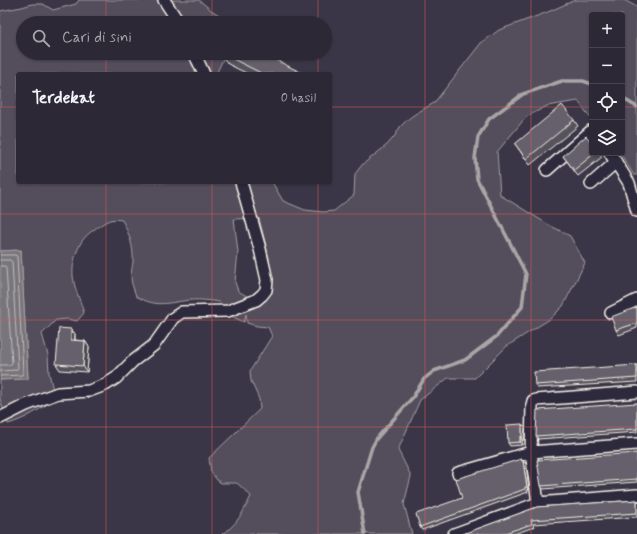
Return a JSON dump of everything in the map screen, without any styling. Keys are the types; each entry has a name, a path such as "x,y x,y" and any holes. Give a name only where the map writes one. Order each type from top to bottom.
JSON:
{"street":[{"path":"164,0 174,16"},
{"path":"197,60 203,72"},
{"path":"547,170 589,133"},
{"path":"591,184 613,157 633,182 637,211"},
{"path":"0,418 26,405 58,393 89,391 105,385 116,378 132,362 154,345 173,318 182,312 228,310 256,300 266,290 267,280 242,184"},
{"path":"611,313 637,300"},
{"path":"538,503 531,452 533,401 637,392"},
{"path":"458,473 531,452 637,444"},
{"path":"454,534 538,503 637,495"}],"shaded area":[{"path":"79,0 199,0 221,16 16,16 16,60 223,60 217,72 16,72 16,184 273,184 283,201 305,210 323,212 334,211 354,195 355,174 362,165 387,145 407,120 434,103 481,43 499,30 548,12 575,0 624,0 637,7 637,175 634,175 622,156 625,156 625,12 589,12 589,116 578,101 547,106 526,117 497,152 500,195 570,236 585,263 563,306 550,319 507,346 475,378 448,378 420,400 398,450 411,476 404,504 412,534 222,534 236,522 251,496 237,483 221,483 217,480 211,472 209,458 260,409 259,399 251,381 250,371 272,336 268,327 247,323 246,314 244,322 233,317 220,302 195,300 157,304 136,296 131,278 133,262 132,246 122,220 114,219 96,228 89,233 78,249 74,262 73,277 76,291 84,313 77,321 67,319 56,320 42,334 48,355 49,373 55,399 27,417 8,424 0,399 0,380 28,378 21,250 0,251 0,11 32,4 43,4 53,10 76,4","holes":["259,218 269,258 271,278 259,303 238,291 235,282 238,252 234,219"]}],"water":[{"path":"21,250 28,379 0,380 0,251"}],"building":[{"path":"235,60 276,60 300,72 259,72"},
{"path":"562,105 574,120 526,159 515,144"},
{"path":"586,136 589,140 589,156 591,156 574,170 563,156"},
{"path":"637,307 637,323 616,330 611,317"},
{"path":"59,328 71,329 71,340 85,341 83,366 56,364"},
{"path":"637,365 637,378 535,385 534,372"},
{"path":"637,403 637,429 536,436 537,410"},
{"path":"522,424 522,437 520,437 520,442 508,443 507,425"},
{"path":"637,453 637,479 541,486 537,460"},
{"path":"521,459 523,461 527,487 525,487 525,489 420,527 416,514 462,498 456,479"},
{"path":"637,500 637,513 531,520 532,524 502,534 463,534 537,507"}],"waterway":[{"path":"365,534 358,492 372,447 377,438 413,397 424,379 434,371 465,360 497,336 522,307 526,274 477,179 475,158 478,137 489,119 523,94 562,81 583,81 589,83"},
{"path":"625,100 637,107"}]}
